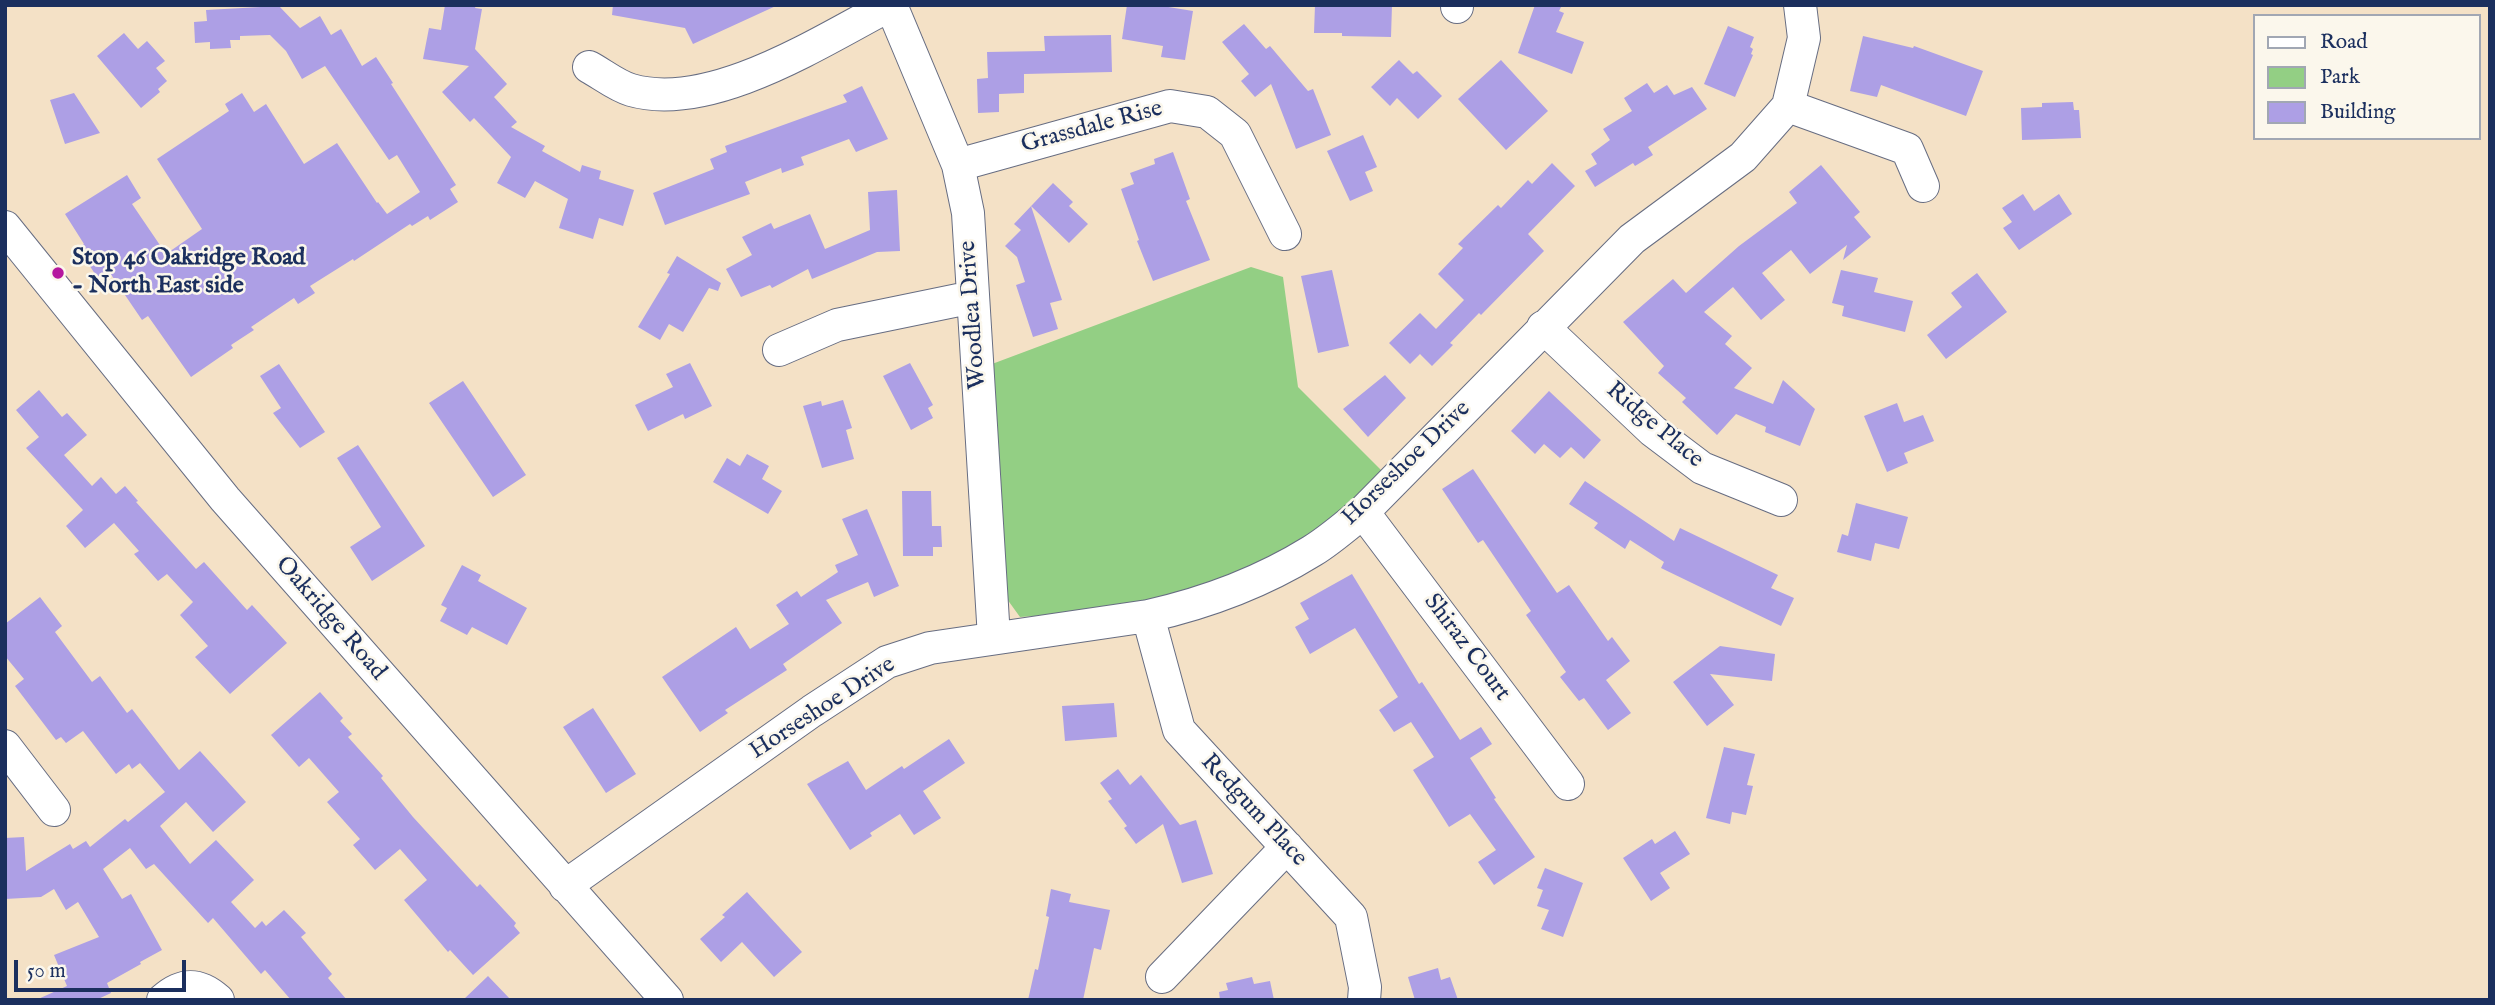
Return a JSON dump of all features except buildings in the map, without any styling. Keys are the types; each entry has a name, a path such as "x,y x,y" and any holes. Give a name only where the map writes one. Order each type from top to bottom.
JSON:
{"street":[{"path":"589,67 630,90 665,95 703,91 741,79 779,62 891,5"},
{"name":"Woodlea Drive","path":"891,5 958,165 968,213 994,638"},
{"name":"Horseshoe Drive","path":"565,886 812,711 887,662 930,648 1172,611 1257,582 1313,550 1363,512 1632,239 1743,157 1788,106 1804,38 1800,5"},
{"name":"Grassdale Rise","path":"958,165 1170,106 1207,112 1235,134 1285,234"},
{"path":"1788,106 1907,149 1923,186"},
{"name":"Oakridge Road","path":"5,227 225,499 667,1000"},
{"path":"779,350 837,325 973,297"},
{"name":"Ridge Place","path":"1543,327 1653,431 1702,468 1781,500"},
{"name":"Shiraz Court","path":"1363,512 1568,784"},
{"name":"Redgum Place","path":"1148,616 1179,730 1351,917 1365,987 1364,1000"},
{"path":"5,746 54,810"},
{"path":"1162,977 1287,847"},
{"path":"163,1000 190,986 209,992 218,1000"}],"green space":[{"path":"1251,267 1283,277 1298,387 1385,474 1305,543 1217,583 1123,610 1020,617 1007,599 992,364"}],"place":[{"name":"Stop 46 Oakridge Road - North East side","path":"58,273"}]}
